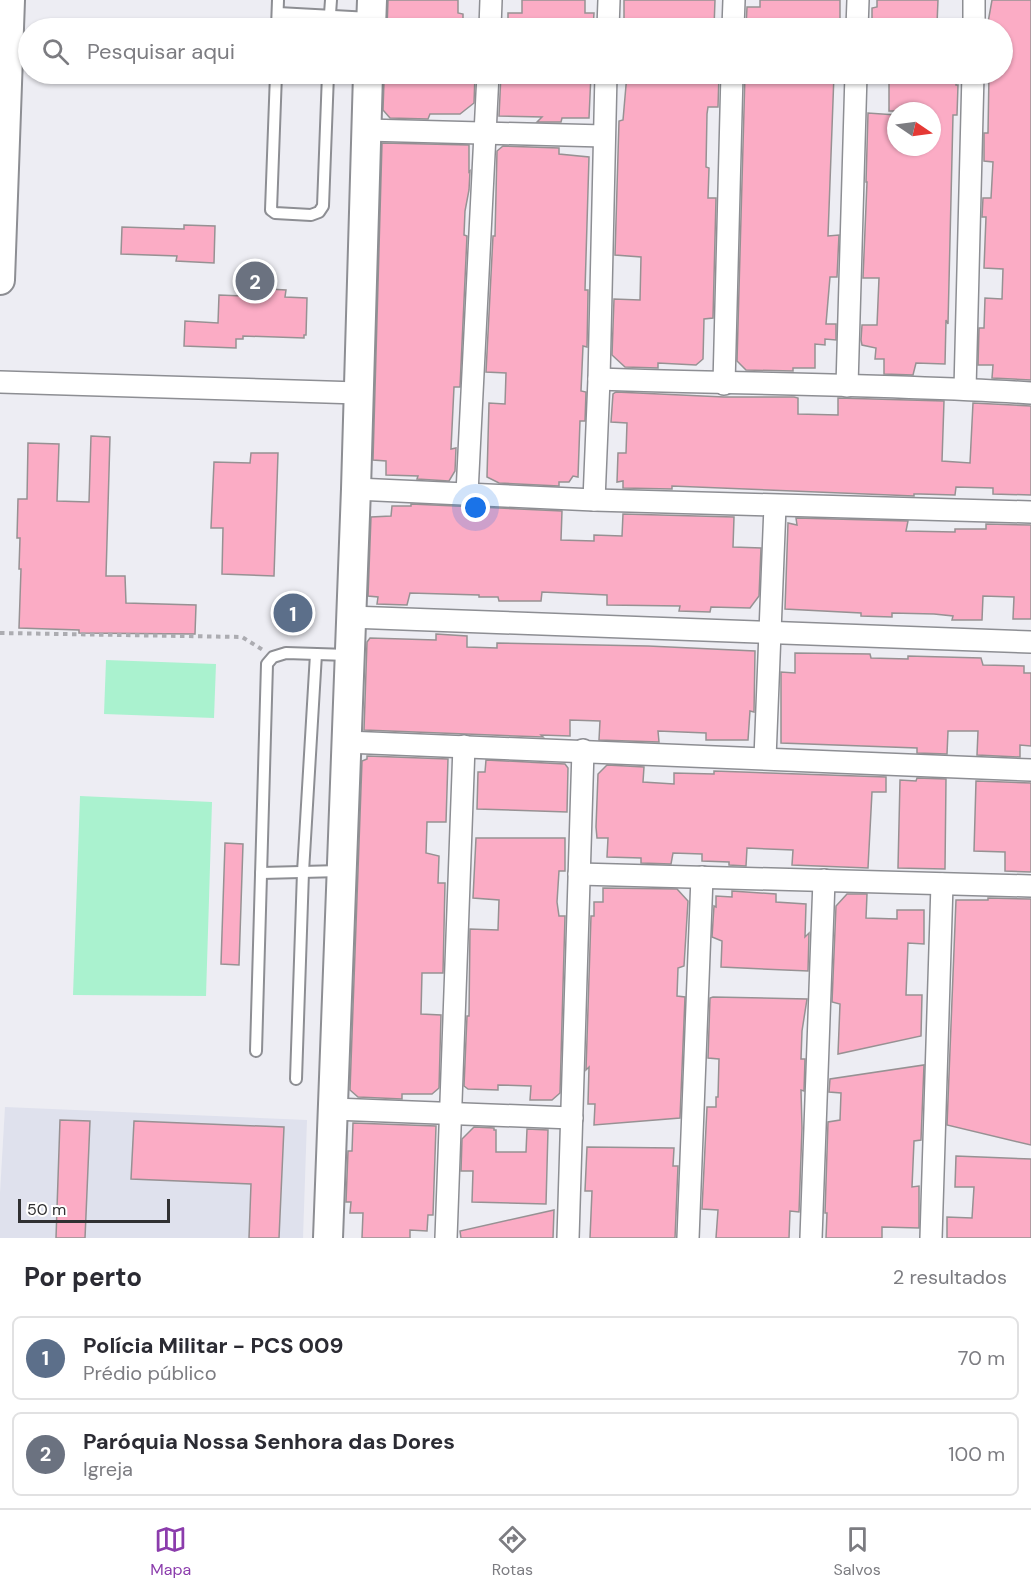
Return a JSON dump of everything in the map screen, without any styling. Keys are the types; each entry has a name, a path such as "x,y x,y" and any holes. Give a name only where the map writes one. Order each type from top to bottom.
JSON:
{"street":[{"path":"0,280 3,107 9,0"},
{"path":"490,18 491,0"},
{"path":"608,18 609,0"},
{"path":"733,18 734,0"},
{"path":"857,18 858,0"},
{"path":"974,0 974,18"},
{"path":"328,1238 356,489 368,84"},
{"path":"467,493 487,84"},
{"path":"594,500 606,84"},
{"path":"724,384 732,84"},
{"path":"847,386 856,84"},
{"path":"965,389 973,84"},
{"path":"366,130 604,136"},
{"path":"599,378 1031,393"},
{"path":"0,382 358,393"},
{"path":"356,489 594,500 1031,512"},
{"path":"765,758 775,506"},
{"path":"350,617 1031,642"},
{"path":"346,742 1031,770"},
{"path":"446,1238 464,746"},
{"path":"568,1238 583,750"},
{"path":"579,874 1031,886"},
{"path":"688,1238 702,877"},
{"path":"811,1238 824,880"},
{"path":"931,1238 942,884"},
{"path":"333,1109 572,1118"}],"lane":[{"path":"278,0 278,18"},
{"path":"330,16 331,0"},
{"path":"278,14 371,15"},
{"path":"276,84 271,210 275,213 311,215 319,212 323,206 328,84"},
{"path":"256,1051 267,664 273,657 286,653 349,655"},
{"path":"296,1079 303,872 316,654"},
{"path":"261,873 341,871"}],"path":[{"path":"0,633 242,637 273,657"}],"shaded area":[{"path":"5,1107 307,1120 303,1238 0,1238"}],"green space":[{"path":"106,660 216,664 214,718 104,714"},
{"path":"80,796 212,802 206,996 73,995"}],"building":[{"path":"388,0 458,0 458,13 463,14 463,18 387,18"},
{"path":"522,0 585,0 585,13 594,13 594,18 508,18 508,13 522,13"},
{"path":"624,0 715,0 714,18 624,18"},
{"path":"760,0 840,0 840,18 746,18 747,7 760,7"},
{"path":"877,0 938,0 937,18 872,18 872,8 877,7"},
{"path":"992,0 1031,0 1031,380 992,378 993,365 978,365 979,328 984,328 985,298 1002,299 1003,269 984,268 986,217 982,217 983,198 991,198 993,162 984,161 984,133 988,133 989,84 1013,84 1013,18 989,18"},
{"path":"384,84 475,84 474,103 460,114 430,114 428,119 390,118 383,110"},
{"path":"501,84 591,84 589,118 562,118 561,122 537,122 542,117 499,116"},
{"path":"626,84 719,84 718,107 708,107 707,114 708,198 716,198 713,318 704,319 703,359 696,365 658,363 658,368 625,367 612,355 614,299 640,300 641,257 615,255 619,121 623,120"},
{"path":"745,84 834,84 828,236 839,235 837,277 830,277 826,324 836,324 836,340 825,339 825,345 815,344 815,368 793,368 793,371 746,370 737,361"},
{"path":"889,84 958,85 957,115 953,115 945,364 916,363 913,375 884,374 884,359 875,359 876,348 862,345 861,340 862,325 877,325 879,278 863,278 868,113 887,114 887,156 941,156 941,102 889,102"},
{"path":"382,143 469,145 470,171 465,211 464,235 467,236 460,387 454,387 451,449 456,448 455,471 449,481 417,479 418,476 386,475 386,461 373,460"},
{"path":"503,146 559,148 559,154 589,157 585,290 588,290 587,347 583,346 581,391 586,392 585,421 580,421 578,477 573,476 569,482 559,482 559,486 499,483 487,477 489,403 505,404 506,373 486,372 493,236 495,236 497,151"},
{"path":"184,225 215,226 214,263 176,261 177,256 121,254 122,227 184,229"},
{"path":"268,289 286,290 285,297 307,298 304,338 243,336 243,339 236,339 236,348 184,346 185,321 218,323 219,295 267,297"},
{"path":"616,392 724,397 794,397 798,398 798,414 838,415 838,398 944,401 942,461 970,463 973,403 1031,406 1031,495 993,494 993,488 956,487 955,495 914,494 914,496 672,486 672,489 623,488 623,481 617,482 618,453 626,453 627,423 611,422 613,394"},
{"path":"91,436 110,437 106,576 125,576 126,603 196,605 195,634 79,633 79,630 19,628 21,569 19,569 20,538 17,538 18,499 27,499 28,443 59,444 57,501 89,502"},
{"path":"251,453 278,453 274,576 222,574 223,528 211,528 214,462 250,463"},
{"path":"411,504 562,511 561,540 594,541 594,535 622,536 623,514 734,517 733,547 761,548 759,596 750,608 711,607 710,612 679,611 680,606 607,605 607,595 542,592 541,601 499,601 498,597 479,597 479,595 410,593 407,605 377,604 378,597 368,596 371,517 391,516 392,506 411,506"},
{"path":"796,518 908,521 906,531 955,532 955,529 986,529 986,524 1031,525 1031,619 1013,619 1014,597 983,596 982,620 952,620 953,616 934,614 892,613 892,617 861,616 861,613 785,609 788,523 797,525"},
{"path":"436,634 467,636 467,647 497,648 497,643 755,651 754,712 750,711 748,740 706,740 706,733 658,731 659,742 599,740 600,721 570,720 570,736 364,730 367,642 370,638 436,640"},
{"path":"795,653 870,654 871,658 908,659 908,656 981,658 983,665 1024,666 1024,673 1031,673 1031,746 1020,745 1020,757 977,755 978,731 948,731 947,754 917,753 917,748 781,743 781,672 795,673"},
{"path":"367,756 448,759 446,822 427,822 426,853 439,856 438,883 445,883 443,973 422,973 421,1014 441,1015 439,1088 432,1094 402,1094 402,1099 358,1097 350,1090 362,761 367,759"},
{"path":"486,760 565,764 568,768 567,812 477,809 478,772 485,772"},
{"path":"607,765 644,767 643,782 674,784 674,773 714,774 714,771 886,777 886,792 872,792 868,868 792,865 793,850 747,848 746,866 729,865 729,862 702,861 702,854 673,853 671,864 641,863 641,858 607,857 608,838 597,838 596,827 598,774"},
{"path":"917,778 946,779 945,869 898,868 900,780 916,781"},
{"path":"976,781 1031,783 1031,872 1005,871 1005,852 974,851"},
{"path":"476,838 565,838 565,871 559,871 557,902 559,916 565,916 560,1093 552,1100 530,1100 531,1086 498,1085 498,1090 468,1089 464,1086 467,1016 469,1016 470,929 498,930 499,900 473,898"},
{"path":"225,843 243,844 239,965 221,964"},
{"path":"603,888 677,889 688,901 684,966 678,968 677,996 685,997 680,1118 594,1125 595,1104 588,1104 589,1067 586,1070 591,916 594,916 594,902 603,902"},
{"path":"732,891 776,894 776,902 806,904 805,937 809,933 808,971 721,967 722,941 712,937 714,906 716,907 716,896 732,897"},
{"path":"847,894 867,894 866,918 897,919 897,910 924,910 924,944 908,943 906,995 922,995 921,1036 838,1054 840,1004 832,1002 836,906"},
{"path":"988,898 1031,899 1031,1145 947,1125 956,900 988,900"},
{"path":"710,998 807,999 802,1031 801,1059 805,1059 804,1091 801,1090 799,1212 790,1211 789,1238 716,1238 718,1210 702,1209 707,1107 716,1107 716,1097 718,1097 719,1059 708,1058"},
{"path":"924,1065 921,1140 914,1141 912,1187 919,1186 919,1228 882,1227 882,1238 826,1238 828,1122 840,1120 841,1093 829,1092 830,1079"},
{"path":"60,1120 90,1121 85,1238 56,1238"},
{"path":"134,1121 284,1127 279,1238 249,1238 251,1184 131,1179"},
{"path":"353,1123 436,1126 433,1215 428,1215 427,1231 410,1230 410,1238 362,1238 363,1213 350,1213 351,1202 346,1202 348,1151 352,1151"},
{"path":"474,1127 496,1130 496,1152 526,1152 527,1129 548,1130 546,1204 472,1202 473,1171 461,1171 462,1139"},
{"path":"587,1147 674,1148 673,1166 678,1166 675,1238 590,1238 592,1191 585,1191"},
{"path":"956,1156 1031,1159 1031,1238 947,1238 947,1217 972,1218 974,1187 955,1187"},
{"path":"554,1210 553,1238 461,1238 460,1231"}],"place":[{"name":"Paróquia Nossa Senhora das Dores","path":"255,281"},
{"name":"Polícia Militar - PCS 009","path":"293,613"}]}
